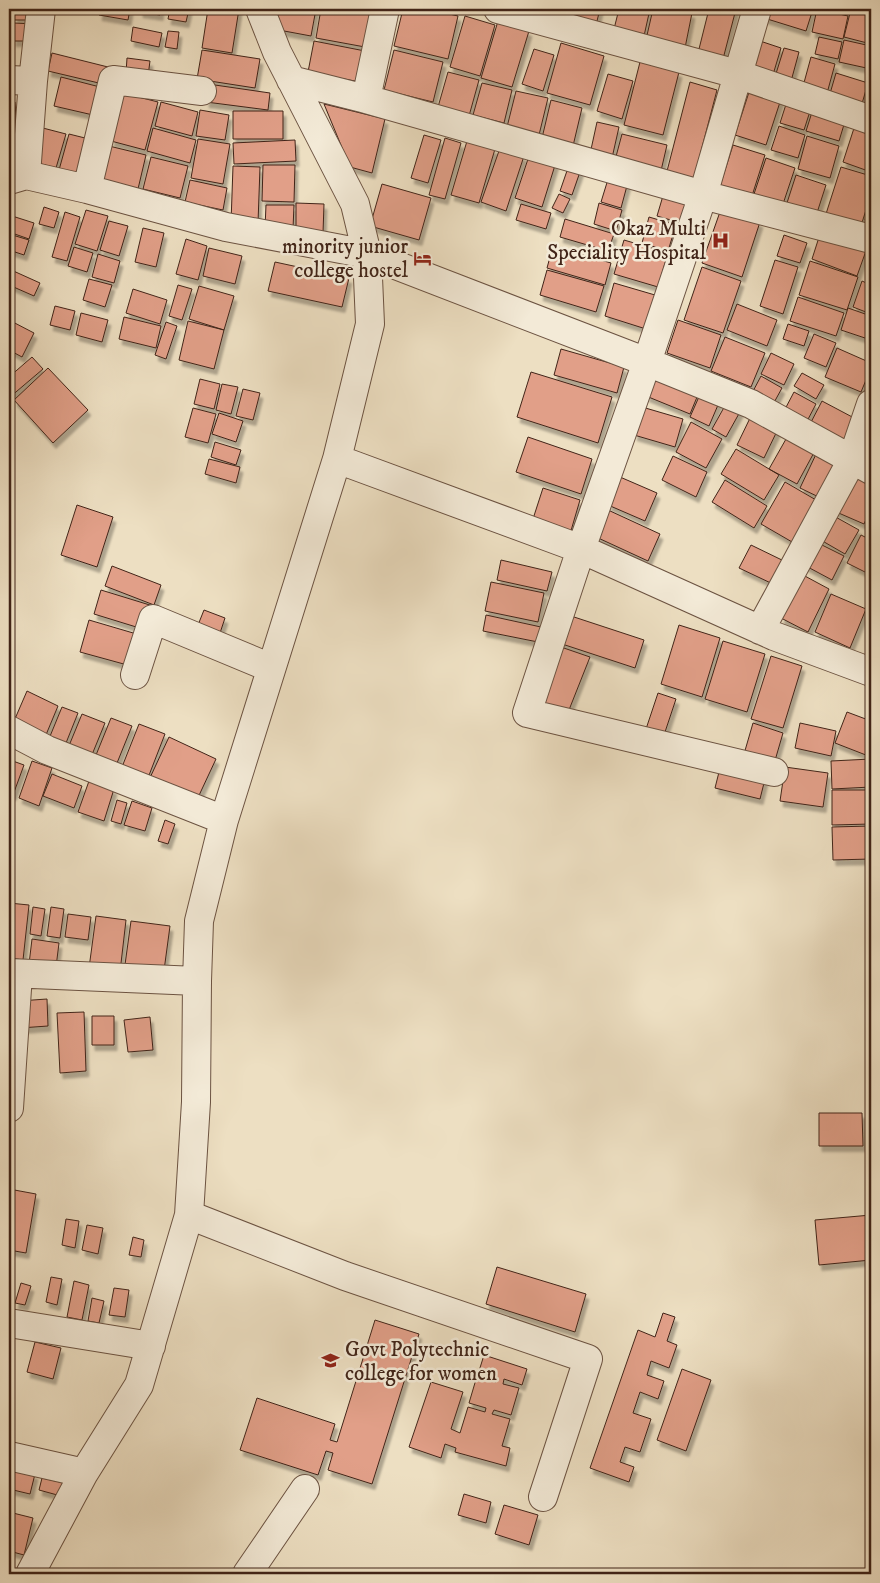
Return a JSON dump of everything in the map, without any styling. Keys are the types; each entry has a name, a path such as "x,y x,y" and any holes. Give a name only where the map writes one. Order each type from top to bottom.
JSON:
{"street":[{"path":"41,9 21,80 17,178 87,189 226,227 367,254 751,404 862,465"},
{"path":"30,1574 84,1473 139,1385 189,1215 196,1102 199,921 224,820 336,459 370,324 367,254 355,204 277,52 260,9"},
{"path":"366,99 385,9"},
{"path":"498,9 737,74 871,120"},
{"path":"757,9 703,195 581,549 528,713 774,772"},
{"path":"87,189 113,80 202,91"},
{"path":"291,80 366,99 703,195 871,239"},
{"path":"760,630 862,465 871,404"},
{"path":"336,459 581,549 760,630 826,657 871,672"},
{"path":"136,675 153,619 271,668"},
{"path":"9,730 48,750 224,820"},
{"path":"9,1108 13,973 197,981"},
{"path":"189,1215 345,1276 588,1359 543,1496"},
{"path":"9,1323 151,1346"},
{"path":"9,1456 84,1473"},
{"path":"247,1574 305,1489"}],"building":[{"path":"15,9 35,9 35,20 14,20"},
{"path":"100,9 130,9 128,20 99,15"},
{"path":"140,9 161,9 160,15 140,12"},
{"path":"170,9 189,9 186,22 168,19"},
{"path":"208,9 239,9 232,53 202,48"},
{"path":"272,9 316,9 311,36 268,28"},
{"path":"321,9 353,9 371,12 365,47 316,38"},
{"path":"403,9 428,9 458,16 448,59 394,46"},
{"path":"535,9 565,9 563,16"},
{"path":"570,9 600,9 596,25 567,17"},
{"path":"619,9 650,9 642,45 612,37"},
{"path":"653,9 672,9 692,13 684,53 645,44"},
{"path":"709,9 736,9 723,59 698,53"},
{"path":"767,9 813,9 806,31 764,18"},
{"path":"817,9 848,16 843,39 812,32"},
{"path":"828,9 849,9 848,13"},
{"path":"851,9 871,9 871,44 844,37"},
{"path":"465,16 495,25 480,76 450,67"},
{"path":"498,21 529,31 512,87 481,78"},
{"path":"14,23 34,24 34,41 13,41"},
{"path":"133,27 162,33 159,47 131,41"},
{"path":"168,31 179,32 177,49 165,47"},
{"path":"819,37 842,42 838,59 815,54"},
{"path":"844,40 871,46 871,69 839,62"},
{"path":"314,41 365,51 360,82 308,72"},
{"path":"760,41 781,48 772,78 751,72"},
{"path":"561,43 604,56 590,105 547,93"},
{"path":"784,48 799,52 790,85 774,80"},
{"path":"534,49 554,55 543,91 522,84"},
{"path":"202,50 260,59 255,88 197,79"},
{"path":"394,50 443,62 433,102 384,90"},
{"path":"52,53 108,67 103,84 48,71"},
{"path":"811,57 835,64 826,97 802,90"},
{"path":"127,58 150,61 148,76 126,73"},
{"path":"640,62 679,72 663,135 624,125"},
{"path":"448,72 479,80 469,116 438,107"},
{"path":"836,73 868,83 861,107 829,97"},
{"path":"608,74 633,81 622,119 597,111"},
{"path":"61,77 100,87 93,115 54,106"},
{"path":"690,82 717,90 693,182 666,175"},
{"path":"482,83 512,90 504,123 473,115"},
{"path":"208,84 270,93 268,110 206,102"},
{"path":"751,86 782,96 766,145 735,135"},
{"path":"516,91 548,98 539,135 507,127"},
{"path":"123,93 158,102 145,150 111,141"},
{"path":"788,98 812,105 804,130 780,123"},
{"path":"551,100 582,108 573,146 542,138"},
{"path":"15,102 17,136 9,137 9,103"},
{"path":"161,102 198,112 192,136 155,126"},
{"path":"324,104 385,119 372,173 350,167"},
{"path":"813,109 846,118 839,141 806,131"},
{"path":"200,110 229,115 225,140 196,136"},
{"path":"233,111 283,111 283,139 233,139"},
{"path":"597,122 619,127 612,158 590,154"},
{"path":"856,122 871,127 871,172 843,162"},
{"path":"779,126 805,135 798,158 771,150"},
{"path":"39,127 66,134 56,168 30,161"},
{"path":"153,128 196,140 190,163 147,151"},
{"path":"69,134 89,139 80,175 59,170"},
{"path":"622,134 667,145 660,175 614,164"},
{"path":"424,135 441,140 428,183 411,178"},
{"path":"807,136 839,146 830,178 798,169"},
{"path":"445,138 461,143 445,199 429,195"},
{"path":"198,139 230,144 223,184 191,178"},
{"path":"295,140 296,161 234,164 233,143"},
{"path":"467,141 495,149 479,203 451,195"},
{"path":"9,144 13,144 13,173 9,173"},
{"path":"733,145 765,155 751,199 719,189"},
{"path":"109,146 146,155 138,189 101,180"},
{"path":"500,148 524,156 506,211 481,202"},
{"path":"530,153 556,162 542,207 515,198"},
{"path":"151,157 188,166 180,198 143,189"},
{"path":"766,158 795,168 781,210 752,200"},
{"path":"263,165 295,165 294,202 262,201"},
{"path":"569,165 581,169 572,195 560,191"},
{"path":"233,166 260,167 258,223 231,223"},
{"path":"841,167 871,176 871,194 860,229 825,217"},
{"path":"796,175 826,185 815,219 785,209"},
{"path":"609,176 628,182 621,208 601,202"},
{"path":"190,180 227,188 223,210 185,202"},
{"path":"382,184 431,198 419,240 370,226"},
{"path":"665,189 688,196 681,223 657,216"},
{"path":"559,194 570,199 563,213 552,208"},
{"path":"296,203 324,204 323,233 296,232"},
{"path":"599,203 622,210 616,231 594,224"},
{"path":"521,204 551,213 546,229 516,220"},
{"path":"871,204 871,222 865,220"},
{"path":"266,205 294,205 293,229 265,228"},
{"path":"44,207 59,212 54,228 39,224"},
{"path":"721,209 760,222 742,277 702,263"},
{"path":"86,210 108,216 97,251 75,244"},
{"path":"65,212 80,217 67,261 52,257"},
{"path":"9,215 34,223 29,239 9,232"},
{"path":"649,217 676,225 668,251 642,243"},
{"path":"565,219 614,234 608,251 560,237"},
{"path":"109,221 128,226 119,256 100,250"},
{"path":"143,228 164,233 156,267 135,262"},
{"path":"821,231 867,248 857,276 812,259"},
{"path":"9,234 29,240 24,255 9,250"},
{"path":"784,235 807,243 800,263 777,256"},
{"path":"186,239 207,246 198,280 176,274"},
{"path":"624,240 668,253 658,287 614,274"},
{"path":"553,246 611,263 605,285 547,268"},
{"path":"74,247 93,253 87,272 68,266"},
{"path":"209,248 242,256 235,284 203,276"},
{"path":"98,254 120,261 114,283 92,277"},
{"path":"775,260 798,267 783,314 760,306"},
{"path":"810,261 858,277 847,310 799,295"},
{"path":"275,262 349,278 342,307 268,291"},
{"path":"702,267 741,281 723,333 684,320"},
{"path":"871,267 871,281 867,279"},
{"path":"9,269 40,283 34,296 9,285"},
{"path":"547,270 604,286 596,312 540,295"},
{"path":"89,279 112,285 105,307 83,300"},
{"path":"862,281 871,285 871,314 853,307"},
{"path":"614,283 655,295 646,329 605,316"},
{"path":"178,285 192,289 182,320 169,316"},
{"path":"199,286 234,296 224,330 189,319"},
{"path":"133,289 167,300 160,324 126,313"},
{"path":"798,297 844,313 836,336 790,321"},
{"path":"737,304 777,320 767,346 727,330"},
{"path":"55,306 75,311 70,330 50,325"},
{"path":"848,308 871,316 871,340 841,330"},
{"path":"81,313 108,320 102,342 76,335"},
{"path":"124,317 161,326 156,348 119,339"},
{"path":"9,320 34,333 22,357 9,350"},
{"path":"678,320 721,335 710,368 667,353"},
{"path":"188,321 224,330 214,369 179,360"},
{"path":"166,322 177,326 166,359 155,355"},
{"path":"788,324 809,331 804,346 783,339"},
{"path":"814,334 836,343 826,367 804,358"},
{"path":"725,337 765,353 751,387 711,371"},
{"path":"837,348 871,363 871,368 861,392 825,377"},
{"path":"561,349 624,367 617,393 554,375"},
{"path":"771,353 794,364 784,385 761,374"},
{"path":"32,357 43,369 10,397 9,377"},
{"path":"658,367 702,385 690,414 646,396"},
{"path":"48,368 88,410 53,443 14,400"},
{"path":"531,372 612,397 598,443 517,417"},
{"path":"802,373 824,385 816,399 794,386"},
{"path":"761,376 782,388 771,408 750,397"},
{"path":"200,379 220,384 214,409 194,404"},
{"path":"222,384 238,387 231,414 216,410"},
{"path":"243,389 260,393 253,420 236,416"},
{"path":"702,390 721,398 709,426 690,417"},
{"path":"794,392 816,404 805,425 783,413"},
{"path":"822,401 856,419 842,445 808,428"},
{"path":"727,402 741,410 726,437 712,429"},
{"path":"642,407 683,419 675,447 634,435"},
{"path":"193,408 216,414 208,443 185,437"},
{"path":"219,413 243,421 236,442 212,434"},
{"path":"752,414 779,427 764,458 737,445"},
{"path":"691,422 722,439 706,468 676,452"},
{"path":"790,432 817,447 797,484 769,469"},
{"path":"528,437 592,459 581,494 516,472"},
{"path":"215,442 241,450 236,465 211,457"},
{"path":"736,449 779,475 764,500 721,474"},
{"path":"818,450 842,462 825,500 800,488"},
{"path":"673,456 707,472 696,497 662,480"},
{"path":"209,459 240,467 236,483 205,474"},
{"path":"851,470 871,479 871,508 864,524 834,511"},
{"path":"620,477 657,493 645,521 608,505"},
{"path":"725,480 767,506 754,528 712,502"},
{"path":"785,482 823,504 799,546 761,524"},
{"path":"543,488 580,500 570,534 532,522"},
{"path":"77,505 113,517 97,567 61,555"},
{"path":"608,510 660,534 648,561 596,537"},
{"path":"832,515 859,530 845,554 819,539"},
{"path":"861,535 871,540 871,575 847,563"},
{"path":"816,542 844,556 832,580 804,565"},
{"path":"751,545 786,562 775,585 739,568"},
{"path":"501,560 552,572 547,591 497,580"},
{"path":"112,566 161,585 154,605 105,586"},
{"path":"803,575 829,589 808,632 781,618"},
{"path":"491,582 544,593 538,622 485,611"},
{"path":"101,590 153,606 146,630 94,614"},
{"path":"831,594 866,609 850,648 815,632"},
{"path":"204,610 225,618 220,633 198,625"},
{"path":"486,615 541,627 538,642 483,631"},
{"path":"568,615 644,640 635,668 559,643"},
{"path":"89,620 140,635 131,666 80,652"},
{"path":"679,625 720,638 702,697 661,684"},
{"path":"871,632 871,652 866,650"},
{"path":"723,641 765,654 747,712 705,699"},
{"path":"558,646 590,657 565,720 534,712"},
{"path":"771,656 802,666 783,728 751,719"},
{"path":"27,691 58,706 43,742 11,728"},
{"path":"658,693 676,699 664,735 646,729"},
{"path":"62,707 78,713 62,753 46,746"},
{"path":"847,712 871,721 871,757 835,743"},
{"path":"82,714 105,723 89,762 66,753"},
{"path":"111,718 132,726 115,768 94,760"},
{"path":"753,723 783,733 774,764 744,754"},
{"path":"800,723 836,731 831,756 795,748"},
{"path":"139,724 165,734 146,783 120,772"},
{"path":"169,737 216,759 195,804 148,782"},
{"path":"871,759 871,787 832,789 831,761"},
{"path":"10,760 24,765 13,795 9,794"},
{"path":"32,761 52,768 39,806 19,798"},
{"path":"721,764 766,775 760,799 715,788"},
{"path":"785,767 828,773 823,807 780,801"},
{"path":"52,774 82,786 74,808 43,796"},
{"path":"89,781 114,789 104,821 78,812"},
{"path":"832,790 871,790 871,824 832,825"},
{"path":"117,800 127,803 121,824 111,821"},
{"path":"132,801 152,808 145,831 124,825"},
{"path":"165,820 175,824 168,844 158,841"},
{"path":"871,826 871,859 833,860 832,827"},
{"path":"9,903 29,905 23,960 9,958"},
{"path":"33,907 45,909 41,936 30,934"},
{"path":"51,907 64,909 60,938 47,936"},
{"path":"68,914 91,917 88,940 65,937"},
{"path":"96,916 126,920 120,972 89,968"},
{"path":"131,921 170,926 163,978 124,972"},
{"path":"32,939 59,943 56,967 29,964"},
{"path":"47,999 48,1026 20,1028 19,1001"},
{"path":"84,1012 86,1071 60,1073 57,1013"},
{"path":"92,1016 114,1016 114,1045 92,1045"},
{"path":"150,1017 153,1050 128,1052 124,1020"},
{"path":"819,1113 862,1113 863,1146 819,1146"},
{"path":"9,1189 36,1194 26,1253 9,1250"},
{"path":"871,1215 871,1260 819,1265 815,1220"},
{"path":"66,1219 79,1221 75,1248 62,1245"},
{"path":"87,1225 103,1228 98,1254 82,1250"},
{"path":"133,1237 144,1240 141,1257 129,1255"},
{"path":"497,1267 586,1294 575,1332 486,1304"},
{"path":"51,1277 62,1279 57,1305 46,1302"},
{"path":"74,1281 89,1285 82,1320 67,1317"},
{"path":"21,1283 31,1286 25,1305 15,1303"},
{"path":"114,1288 129,1290 125,1317 109,1315"},
{"path":"9,1292 12,1293 9,1312"},
{"path":"92,1298 104,1301 99,1323 88,1321"},
{"path":"663,1313 675,1317 667,1341 677,1345 669,1368 651,1361 647,1375 664,1381 658,1399 640,1392 633,1413 651,1419 640,1452 625,1447 620,1462 634,1467 629,1482 590,1468 638,1330 655,1337"},
{"path":"375,1320 419,1334 372,1484 328,1470 333,1453 326,1451 318,1475 240,1450 257,1398 335,1424 330,1440 337,1442"},
{"path":"35,1342 61,1348 53,1379 27,1372"},
{"path":"484,1355 527,1369 522,1385 504,1379 503,1384 519,1388 511,1415 494,1410 492,1414 510,1419 502,1446 510,1448 506,1466 455,1452 456,1448 445,1444 441,1458 409,1447 431,1382 463,1392 451,1429 460,1433 468,1407 485,1412 486,1408 469,1403 477,1376 496,1382 497,1377 479,1371"},
{"path":"682,1369 711,1380 686,1451 657,1440"},
{"path":"9,1468 35,1474 30,1494 9,1489"},
{"path":"42,1478 64,1483 61,1496 39,1490"},
{"path":"464,1494 491,1502 486,1523 458,1515"},
{"path":"504,1505 538,1515 529,1545 495,1534"},
{"path":"9,1512 33,1518 24,1555 9,1551"}],"place":[{"name":"Okaz Multi Speciality Hospital","path":"720,240"},
{"name":"minority junior college hostel","path":"422,258"},
{"name":"Govt Polytechnic college for women","path":"331,1361"}]}
